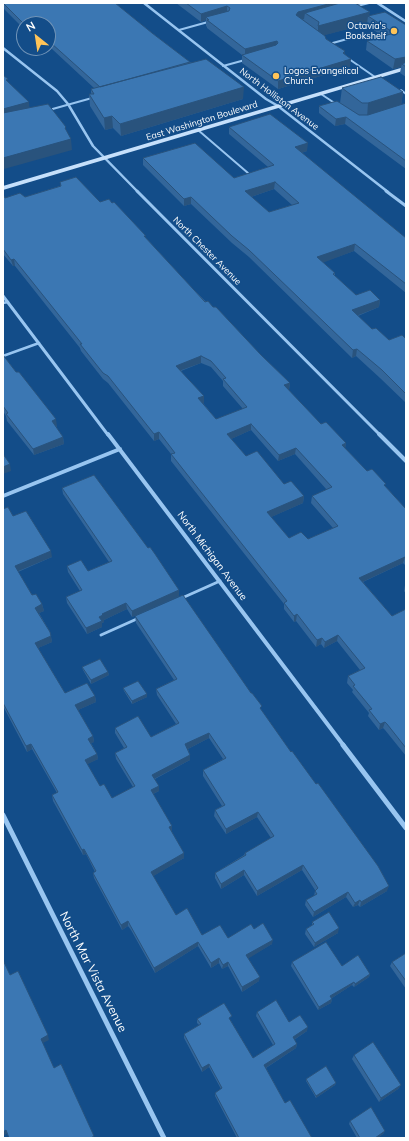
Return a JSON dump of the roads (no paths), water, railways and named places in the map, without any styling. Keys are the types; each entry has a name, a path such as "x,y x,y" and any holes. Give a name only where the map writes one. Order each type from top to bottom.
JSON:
{"main road":[{"name":"East Washington Boulevard","path":"3,188 406,68"}],"street":[{"name":"North Holliston Avenue","path":"144,3 223,66 266,99 278,106 406,206"},
{"path":"378,3 405,21"},
{"name":"North Chester Avenue","path":"3,48 44,80 68,104 93,146 104,158 406,461"},
{"name":"North Michigan Avenue","path":"3,296 5,303 39,343 120,449 406,828"},
{"path":"3,496 120,449"},
{"name":"North Mar Vista Avenue","path":"3,815 164,1138"}],"lane":[{"path":"356,7 369,3"},
{"path":"179,30 214,21"},
{"path":"333,49 327,45 362,35"},
{"path":"345,57 384,80"},
{"path":"223,66 246,60"},
{"path":"213,65 220,63"},
{"path":"366,80 372,84"},
{"path":"395,87 406,94"},
{"path":"321,94 338,106"},
{"path":"46,110 98,96"},
{"path":"198,130 248,173"},
{"path":"3,356 39,343"},
{"path":"178,600 220,581"},
{"path":"101,635 143,616"}],"place":[{"name":"Octavia's Bookshelf","path":"394,31"},
{"name":"Logos Evangelical Church","path":"276,76"}]}
